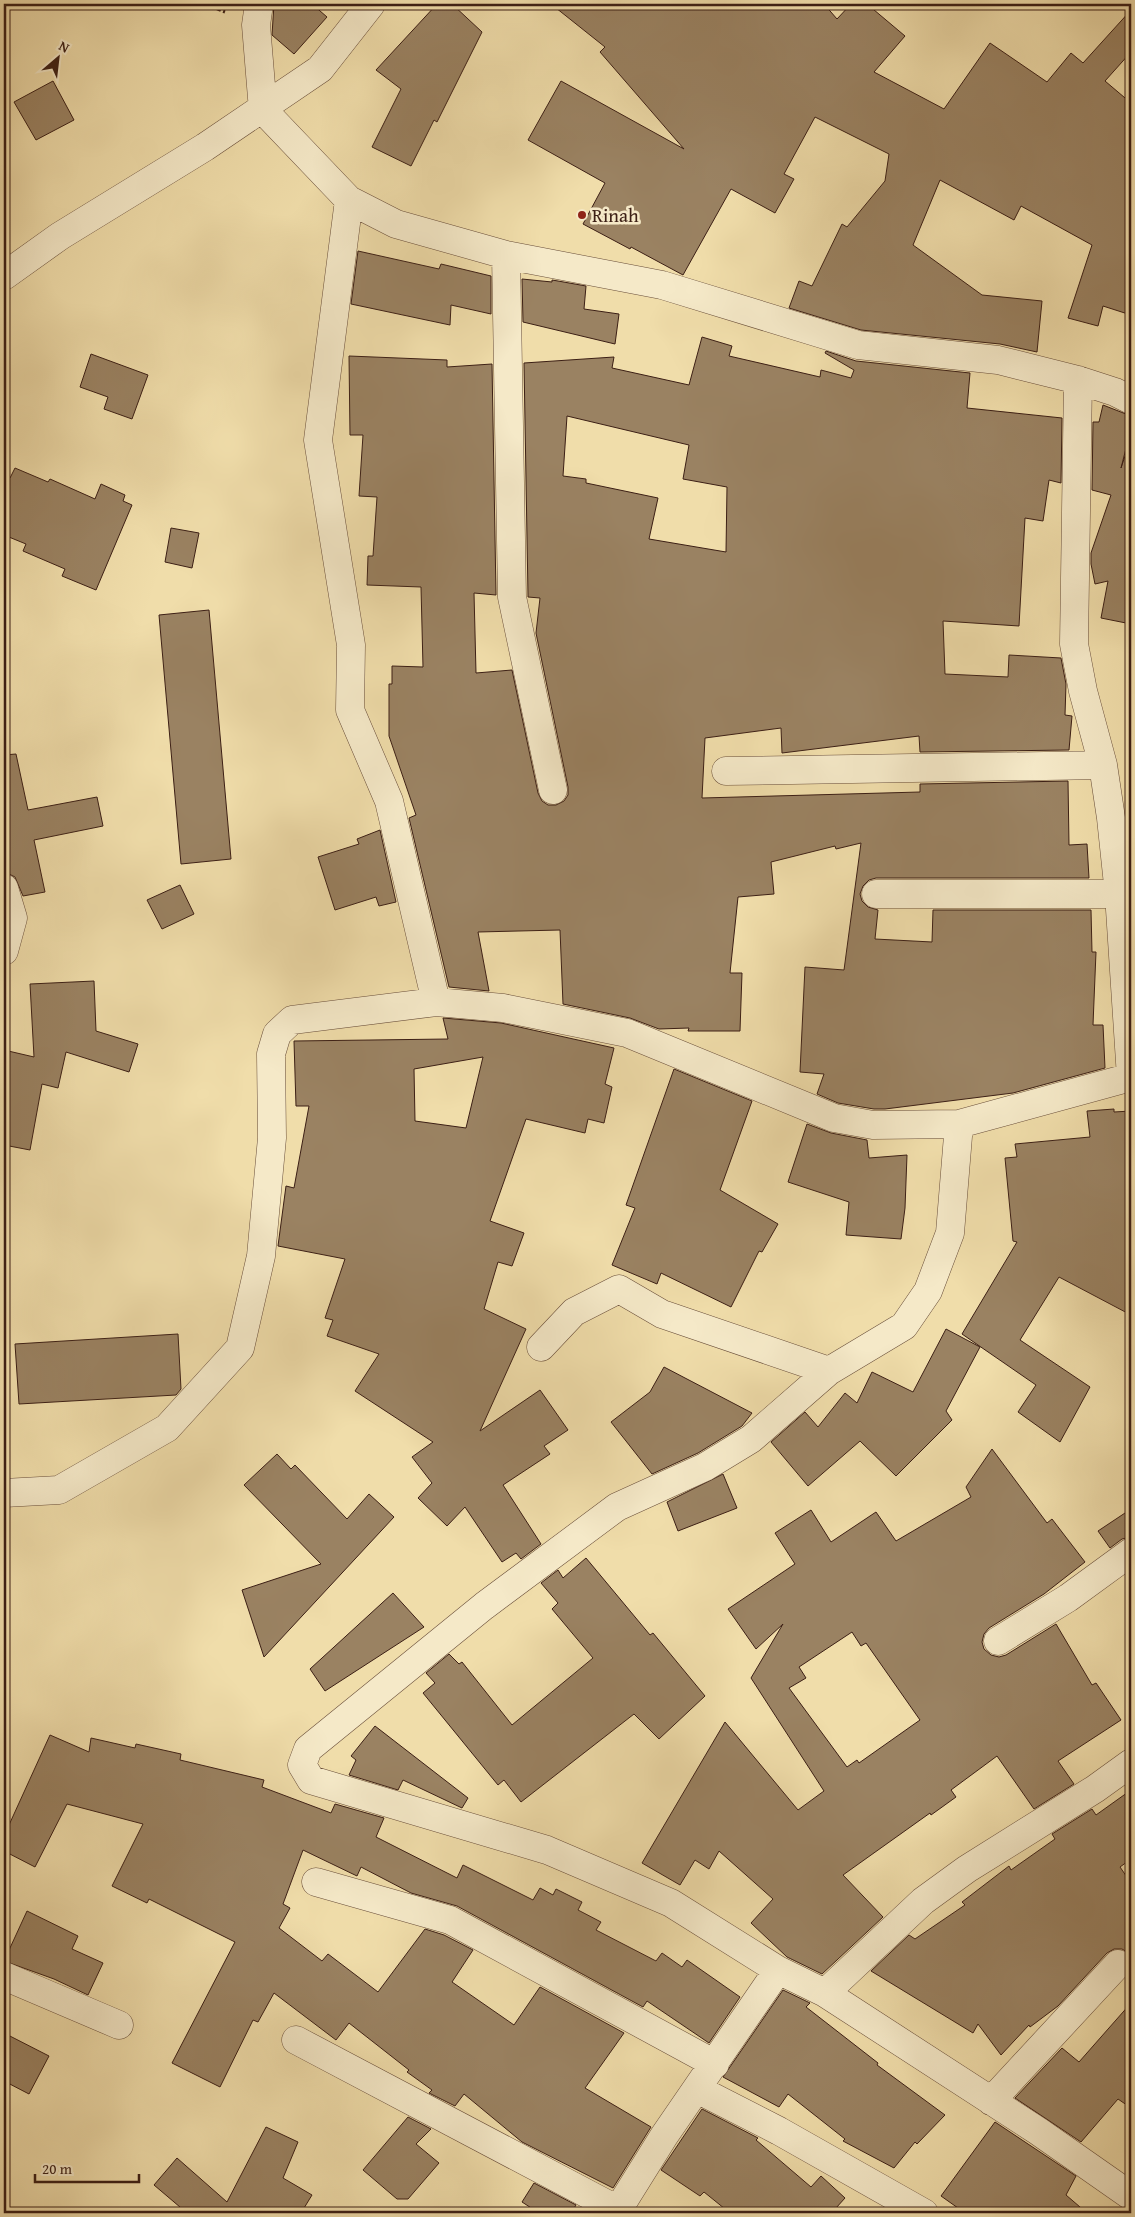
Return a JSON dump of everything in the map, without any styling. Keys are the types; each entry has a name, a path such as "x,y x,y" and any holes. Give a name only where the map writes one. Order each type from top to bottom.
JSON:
{"street":[{"path":"259,4 256,25 263,110 349,200 396,224 506,255 662,285 858,346 998,360 1078,380 1131,400"},
{"path":"4,276 60,236 263,110 320,69 371,4"},
{"path":"349,200 318,440 351,645 350,710 389,801 436,1002"},
{"path":"506,255 512,597 553,790"},
{"path":"4,1493 59,1490 168,1428 240,1348 261,1256 272,1138 271,1054 277,1034 292,1020 436,1002 503,1008 627,1033 834,1118 873,1125 959,1124 1131,1077 1119,894 1121,818 1103,766 1083,691 1074,644 1078,380"},
{"path":"726,771 1103,766"},
{"path":"4,888 12,918 4,951"},
{"path":"876,894 1119,894"},
{"path":"959,1124 950,1233 928,1291 904,1326 829,1371 751,1439 704,1467 617,1508 484,1606 308,1750 302,1765 311,1780 548,1850 671,1903 778,1970 825,1993 991,2101 1131,2196"},
{"path":"541,1347 574,1312 619,1289 662,1314 829,1371"},
{"path":"998,1641 1068,1598 1131,1552"},
{"path":"825,1993 923,1901 967,1869 1095,1789 1131,1763"},
{"path":"316,1882 450,1920 714,2064"},
{"path":"991,2101 1118,1964"},
{"path":"296,2040 617,2212 664,2136 778,1970"},
{"path":"4,1976 119,2025"},
{"path":"697,2089 778,2131 924,2213"}],"building":[{"path":"274,4 312,4 327,17 294,54 272,35"},
{"path":"437,4 452,4 482,32 437,122 434,120 411,166 372,147 401,89 376,70"},
{"path":"551,4 824,4 837,19 851,4 867,4 905,36 874,72 944,109 990,43 1047,82 1071,53 1083,63 1131,10 1131,52 1105,81 1131,103 1131,315 1103,306 1098,326 1068,318 1092,245 1021,206 1014,220 940,180 913,245 982,295 1042,301 1037,352 1000,344 861,330 789,308 799,281 812,286 842,224 847,227 885,181 889,154 815,117 784,174 794,179 775,213 731,189 683,275 583,224 605,183 528,140 561,81 684,149 600,52 605,47"},
{"path":"53,81 74,120 36,140 14,102"},
{"path":"358,251 439,269 441,264 491,276 491,314 451,305 450,325 351,304"},
{"path":"522,279 552,282 552,280 586,286 584,309 619,314 615,344 523,322"},
{"path":"702,337 732,346 729,356 820,377 821,370 851,378 854,370 825,353 826,351 856,361 970,373 967,408 1062,418 1061,483 1049,480 1043,521 1025,518 1019,626 943,621 945,674 1008,677 1009,655 1061,658 1066,684 1065,715 1072,716 1069,750 920,752 919,736 782,753 781,728 705,738 702,798 920,792 920,784 1068,781 1069,845 1087,844 1089,878 876,878 869,880 863,886 860,894 862,901 868,907 878,910 875,939 932,942 933,910 1091,910 1092,952 1096,952 1093,1025 1103,1025 1105,1068 1013,1093 885,1109 838,1103 817,1094 824,1074 800,1072 805,967 844,970 861,843 836,849 835,846 771,862 774,894 738,897 730,973 742,973 740,1031 688,1031 689,1028 659,1029 630,1018 563,1004 560,930 478,932 489,991 449,987 409,818 416,815 389,736 389,684 392,684 392,666 423,667 421,587 367,585 368,556 373,556 377,497 359,496 363,435 350,435 349,356 447,360 447,367 492,364 496,595 474,593 476,673 512,670 538,793 542,801 548,805 556,805 564,801 568,795 568,787 536,633 540,598 528,597 524,363 614,357 612,368 689,385","holes":["567,416 689,445 683,479 727,487 726,552 649,539 658,498 586,483 586,479 563,476"]},
{"path":"91,354 148,375 132,419 104,409 108,397 80,387"},
{"path":"1103,405 1131,416 1131,429 1121,468 1127,450 1131,451 1131,624 1101,618 1108,581 1095,584 1091,564 1091,553 1111,495 1092,490 1093,422 1099,422"},
{"path":"15,468 48,482 50,479 95,499 101,484 125,495 123,501 132,505 96,590 62,576 65,569 23,551 26,544 4,535 4,475 10,478"},
{"path":"171,528 199,533 192,568 165,562"},
{"path":"209,610 231,859 181,864 159,615"},
{"path":"16,754 28,810 97,797 103,826 34,840 45,892 23,896 15,877 7,873 4,856 4,755"},
{"path":"380,830 396,902 379,906 376,897 335,910 318,857 359,844 357,839"},
{"path":"180,885 194,914 162,929 147,900"},
{"path":"94,981 96,1031 138,1044 129,1072 66,1052 58,1088 42,1084 30,1150 4,1145 4,1050 34,1057 30,984"},
{"path":"443,1018 501,1023 614,1048 605,1084 612,1087 604,1123 588,1119 585,1133 526,1119 490,1221 524,1233 512,1266 498,1262 484,1309 526,1329 480,1431 540,1390 568,1430 544,1446 550,1454 503,1485 541,1544 521,1559 516,1553 502,1562 465,1507 447,1526 418,1498 432,1483 412,1457 433,1442 355,1391 379,1354 327,1336 333,1320 325,1318 345,1259 278,1246 286,1186 294,1188 309,1106 296,1106 294,1041 448,1039","holes":["483,1057 466,1128 415,1121 414,1069"]},
{"path":"674,1069 752,1101 720,1190 778,1224 762,1252 759,1251 731,1307 661,1273 657,1284 612,1265 635,1208 626,1205"},
{"path":"1114,1109 1114,1112 1131,1111 1131,1315 1059,1277 1020,1340 1090,1387 1060,1442 1018,1412 1036,1385 962,1334 1017,1242 1013,1241 1005,1158 1017,1157 1015,1144 1090,1137 1087,1111"},
{"path":"807,1124 831,1133 867,1140 869,1158 907,1155 905,1208 901,1239 846,1235 849,1202 788,1182"},
{"path":"946,1329 980,1347 946,1411 952,1420 896,1476 860,1441 808,1486 771,1442 805,1412 818,1427 845,1393 857,1403 872,1372 913,1392"},
{"path":"178,1334 181,1389 176,1395 19,1404 15,1344"},
{"path":"664,1367 752,1413 742,1426 698,1453 652,1474 611,1422 650,1392"},
{"path":"992,1449 1047,1523 1052,1519 1085,1562 1044,1594 989,1628 984,1634 982,1642 984,1649 991,1655 999,1657 1006,1655 1056,1624 1092,1685 1096,1683 1121,1720 1058,1761 1074,1784 1034,1809 997,1756 951,1790 956,1797 931,1815 930,1813 843,1875 883,1917 822,1974 787,1957 751,1923 773,1899 719,1851 709,1869 695,1860 680,1885 642,1863 725,1722 798,1810 824,1791 751,1678 783,1624 756,1649 728,1609 795,1564 775,1533 811,1510 831,1542 876,1512 896,1541 971,1497 966,1487","holes":["852,1632 861,1646 866,1643 920,1720 859,1763 857,1760 847,1767 789,1688 806,1678 799,1667"]},
{"path":"277,1454 291,1469 295,1465 347,1519 369,1494 394,1517 264,1657 242,1590 321,1564 244,1485"},
{"path":"723,1474 737,1508 678,1531 667,1502"},
{"path":"1131,1509 1131,1537 1122,1539 1110,1548 1098,1531"},
{"path":"586,1558 650,1635 653,1633 705,1696 659,1739 634,1714 521,1802 504,1780 498,1785 423,1693 435,1683 426,1673 449,1654 459,1664 462,1662 512,1725 593,1658 552,1609 558,1603 541,1583 558,1570 563,1578"},
{"path":"393,1593 424,1627 325,1691 310,1669"},
{"path":"375,1726 468,1798 462,1808 403,1780 398,1790 349,1775 356,1760 351,1756"},
{"path":"50,1735 89,1752 91,1738 135,1748 136,1744 181,1754 180,1760 264,1780 262,1787 331,1813 335,1804 384,1818 376,1837 457,1878 463,1865 533,1900 540,1888 553,1895 556,1889 582,1902 578,1910 601,1922 596,1930 656,1961 662,1953 682,1967 687,1960 740,1997 709,2043 647,2001 643,2007 457,1906 411,1893 361,1867 357,1876 303,1850 283,1904 290,1908 279,1928 322,1961 328,1954 378,1992 425,1929 444,1935 473,1950 452,1982 514,2025 540,1987 624,2033 585,2088 651,2127 613,2188 522,2142 464,2094 455,2106 429,2093 432,2090 407,2072 409,2070 349,2023 336,2040 274,1993 258,2022 253,2020 220,2087 172,2063 235,1942 149,1899 147,1903 112,1886 143,1824 67,1804 35,1867 4,1851 4,1836"},
{"path":"1131,1790 1131,1859 1120,1867 1131,1883 1131,1951 1129,1953 1122,1949 1114,1949 1107,1953 1058,2006 1030,2027 1029,2025 1001,2055 978,2024 973,2033 871,1971 909,1935 915,1939 965,1905 962,1902 1009,1866 1011,1870 1055,1839 1052,1834 1092,1809 1096,1815"},
{"path":"27,1911 78,1936 72,1949 103,1963 88,1995 54,1979 4,1961"},
{"path":"783,1990 810,2003 806,2007 878,2063 877,2065 945,2115 917,2144 915,2142 894,2168 843,2141 845,2139 788,2094 779,2107 723,2077"},
{"path":"1131,2003 1131,2108 1118,2099 1081,2142 1015,2098 1062,2048 1079,2062"},
{"path":"4,2033 49,2056 29,2094 4,2081"},
{"path":"702,2109 758,2138 756,2140 811,2187 821,2176 845,2198 836,2208 842,2213 730,2213 704,2192 700,2196 661,2170"},
{"path":"408,2117 431,2129 416,2144 439,2163 408,2199 397,2199 363,2170"},
{"path":"995,2122 1076,2176 1066,2195 1087,2213 965,2213 941,2196"},
{"path":"266,2127 298,2142 283,2178 312,2195 301,2213 187,2213 154,2185 177,2158 227,2202"},
{"path":"534,2183 576,2205 571,2213 539,2213 522,2202"}],"place":[{"name":"Rinah","path":"582,215"}]}
